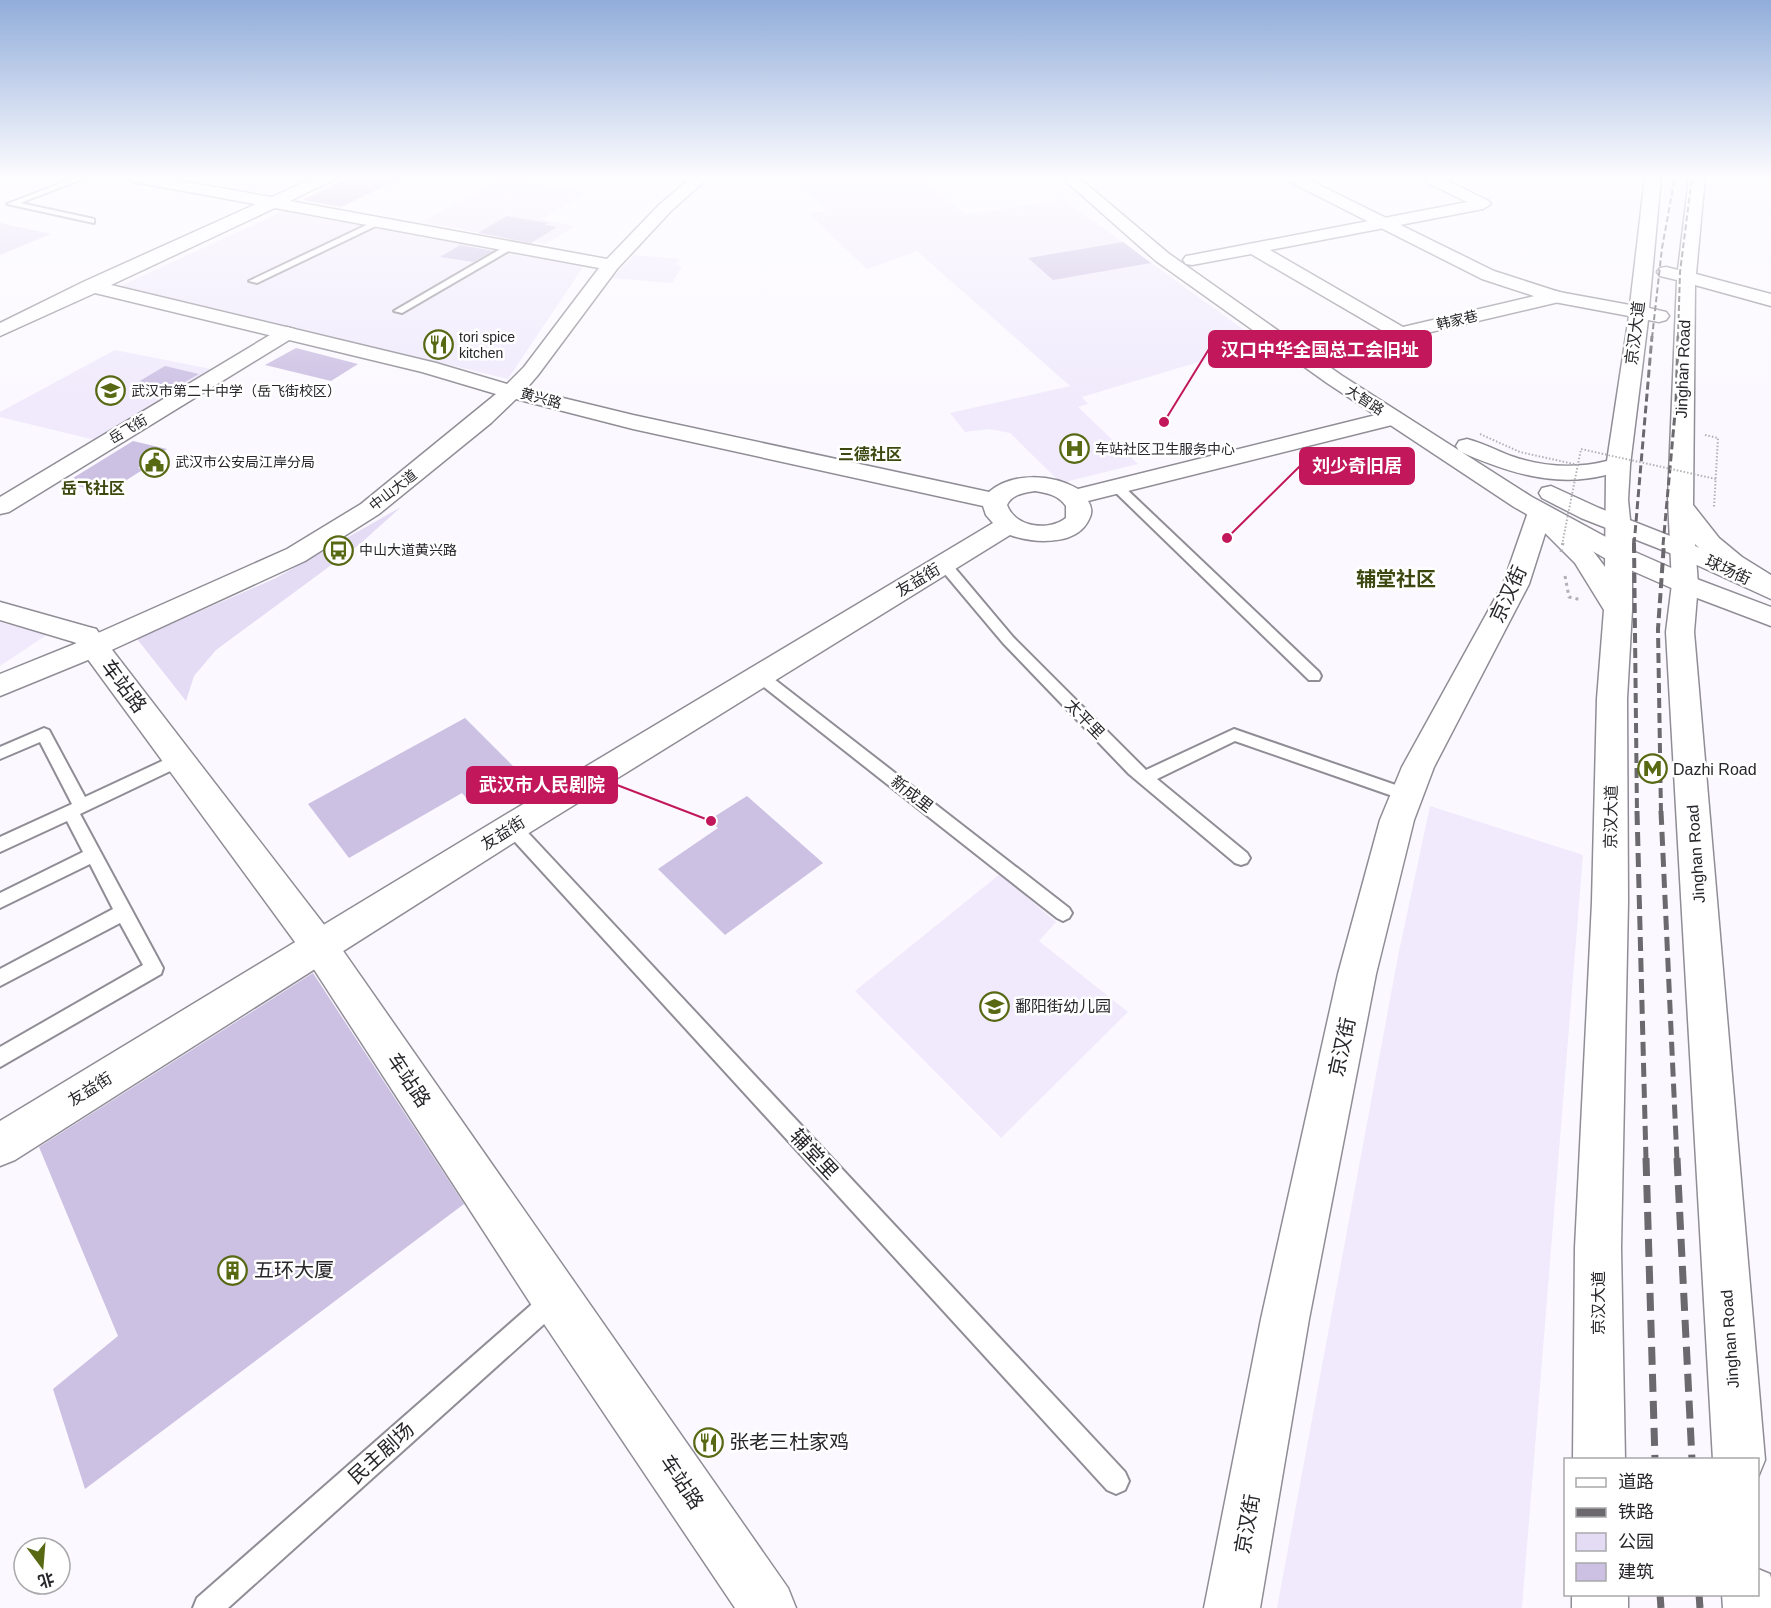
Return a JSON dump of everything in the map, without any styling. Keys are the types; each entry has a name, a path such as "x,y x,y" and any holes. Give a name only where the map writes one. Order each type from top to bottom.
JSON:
{"street":[{"path":"0,330 163,252"},
{"path":"537,252 604,264"},
{"name":"中山大道","path":"0,686 282,546 343,512 531,371 614,252"},
{"name":"中山大道","path":"604,264 617,252"},
{"name":"大智路","path":"1157,252 1334,379 1522,502 1618,540 1684,550"},
{"name":"大智路","path":"1181,252 1324,351 1473,440 1685,584"},
{"path":"1192,260 1233,252"},
{"path":"1261,252 1401,334"},
{"path":"1443,252 1488,275 1556,297 1685,321"},
{"name":"京汉大道","path":"1599,1458 1598,1248 1610,902 1612,699 1618,610 1618,465 1639,312 1644,252"},
{"name":"Jinghan Road","path":"1688,252 1680,502 1685,584 1680,632 1739,1458"},
{"path":"1642,266 1771,300"},
{"name":"黄兴路","path":"90,286 429,367 506,390 1001,513 1036,533 1064,530 1075,524 1080,516 1081,507 1074,497"},
{"name":"韩家巷","path":"1324,351 1556,297"},
{"name":"岳飞街","path":"0,507 287,333"},
{"path":"1074,497 1392,418"},
{"path":"1473,440 1510,464 1545,473 1580,474 1618,465"},
{"name":"友益街","path":"0,1145 319,946 944,564 1001,513 1008,489 1035,484 1064,490 1074,497"},
{"path":"1680,502 1692,526 1709,545 1771,589"},
{"name":"京汉街","path":"1232,1608 1285,1319 1357,974 1397,820 1418,767 1516,584 1539,515 1576,546 1604,581 1618,610"},
{"name":"球场街","path":"1684,550 1771,589"},
{"name":"球场街","path":"1685,584 1771,617"},
{"path":"0,611 90,641"},
{"name":"中山大道","path":"0,674 90,641"},
{"name":"车站路","path":"90,641 319,946 555,1298 768,1608"}],"lane":[{"path":"254,281 316,252"},
{"path":"399,311 500,252"},
{"path":"1116,486 1314,676"},
{"name":"太平里","path":"944,564 1008,640 1145,778 1241,858"},
{"name":"新成里","path":"760,676 1064,913"},
{"path":"0,753 44,734 93,855 154,968 0,1058"},
{"path":"1145,778 1234,735 1407,795"},
{"path":"0,845 179,760"},
{"name":"辅堂里","path":"513,827 1116,1481"},
{"path":"0,901 93,855"},
{"path":"0,978 124,912"},
{"name":"民主剧场","path":"207,1608 555,1298"}],"path":[{"path":"1714,509 1718,438"},
{"path":"1473,440 1578,465"},
{"path":"1561,552 1581,449 1716,479"}],"shaded area":[{"path":"194,252 519,252 585,264 508,379 121,286"},
{"path":"849,252 914,252 867,269"},
{"path":"918,252 1136,252 1262,343 1082,397 1088,404 1078,407 1138,464 1061,483 1010,433 989,429 965,432 950,413 1070,386"},
{"path":"635,255 680,259 675,265 682,266 672,283 612,278"},
{"name":"武汉市第二十中学（岳飞街校区）","path":"115,350 216,370 99,441 0,417 0,412"},
{"path":"0,622 48,634 0,666"},
{"path":"1430,806 1583,855 1522,1608 1277,1608 1398,956"},
{"name":"鄱阳街幼儿园","path":"1000,874 1056,922 1039,941 1128,1012 1001,1138 855,991"}],"green space":[{"path":"401,507 360,544 216,650 194,676 186,701 137,639 276,578"}],"building":[{"path":"448,252 491,252 473,262 440,257"},
{"path":"1063,252 1136,252 1151,263 1053,280 1028,258"},
{"path":"296,348 358,364 331,381 265,365"},
{"path":"165,366 199,374 173,389 138,382"},
{"path":"133,441 167,449 138,468 144,469 106,493 65,483"},
{"path":"465,718 520,773 470,802 462,793 349,858 308,804"},
{"path":"747,796 823,863 725,935 658,869 718,828 709,820"},
{"name":"五环大厦","path":"313,973 464,1204 85,1489 53,1389 118,1336 39,1147"}],"railway":[{"path":"1652,338 1662,252"},
{"path":"1678,338 1683,252"},
{"path":"1634,545 1652,336"},
{"path":"1663,545 1676,402 1678,336"},
{"path":"1661,813 1658,629 1664,543"},
{"path":"1634,545 1637,813"},
{"path":"1637,811 1646,1160"},
{"path":"1661,811 1677,1160"},
{"path":"1646,1158 1655,1458"},
{"path":"1677,1158 1692,1458"},
{"path":"1660,1596 1661,1608"},
{"path":"1699,1596 1700,1608"}],"place":[{"name":"tori spice kitchen","path":"438,345"},
{"name":"武汉市第二十中学（岳飞街校区）","path":"110,391"},
{"name":"汉口中华全国总工会旧址","path":"1164,422"},
{"name":"车站社区卫生服务中心","path":"1074,449"},
{"name":"武汉市公安局江岸分局","path":"154,462"},
{"name":"刘少奇旧居","path":"1227,538"},
{"name":"中山大道黄兴路","path":"338,550"},
{"name":"Dazhi Road","path":"1652,769"},
{"name":"武汉市人民剧院","path":"711,821"},
{"name":"鄱阳街幼儿园","path":"994,1006"},
{"name":"五环大厦","path":"233,1270"},
{"name":"张老三杜家鸡","path":"708,1442"}],"district":[{"name":"三德社区","path":"870,454"},
{"name":"岳飞社区","path":"93,488"},
{"name":"辅堂社区","path":"1396,579"}]}
